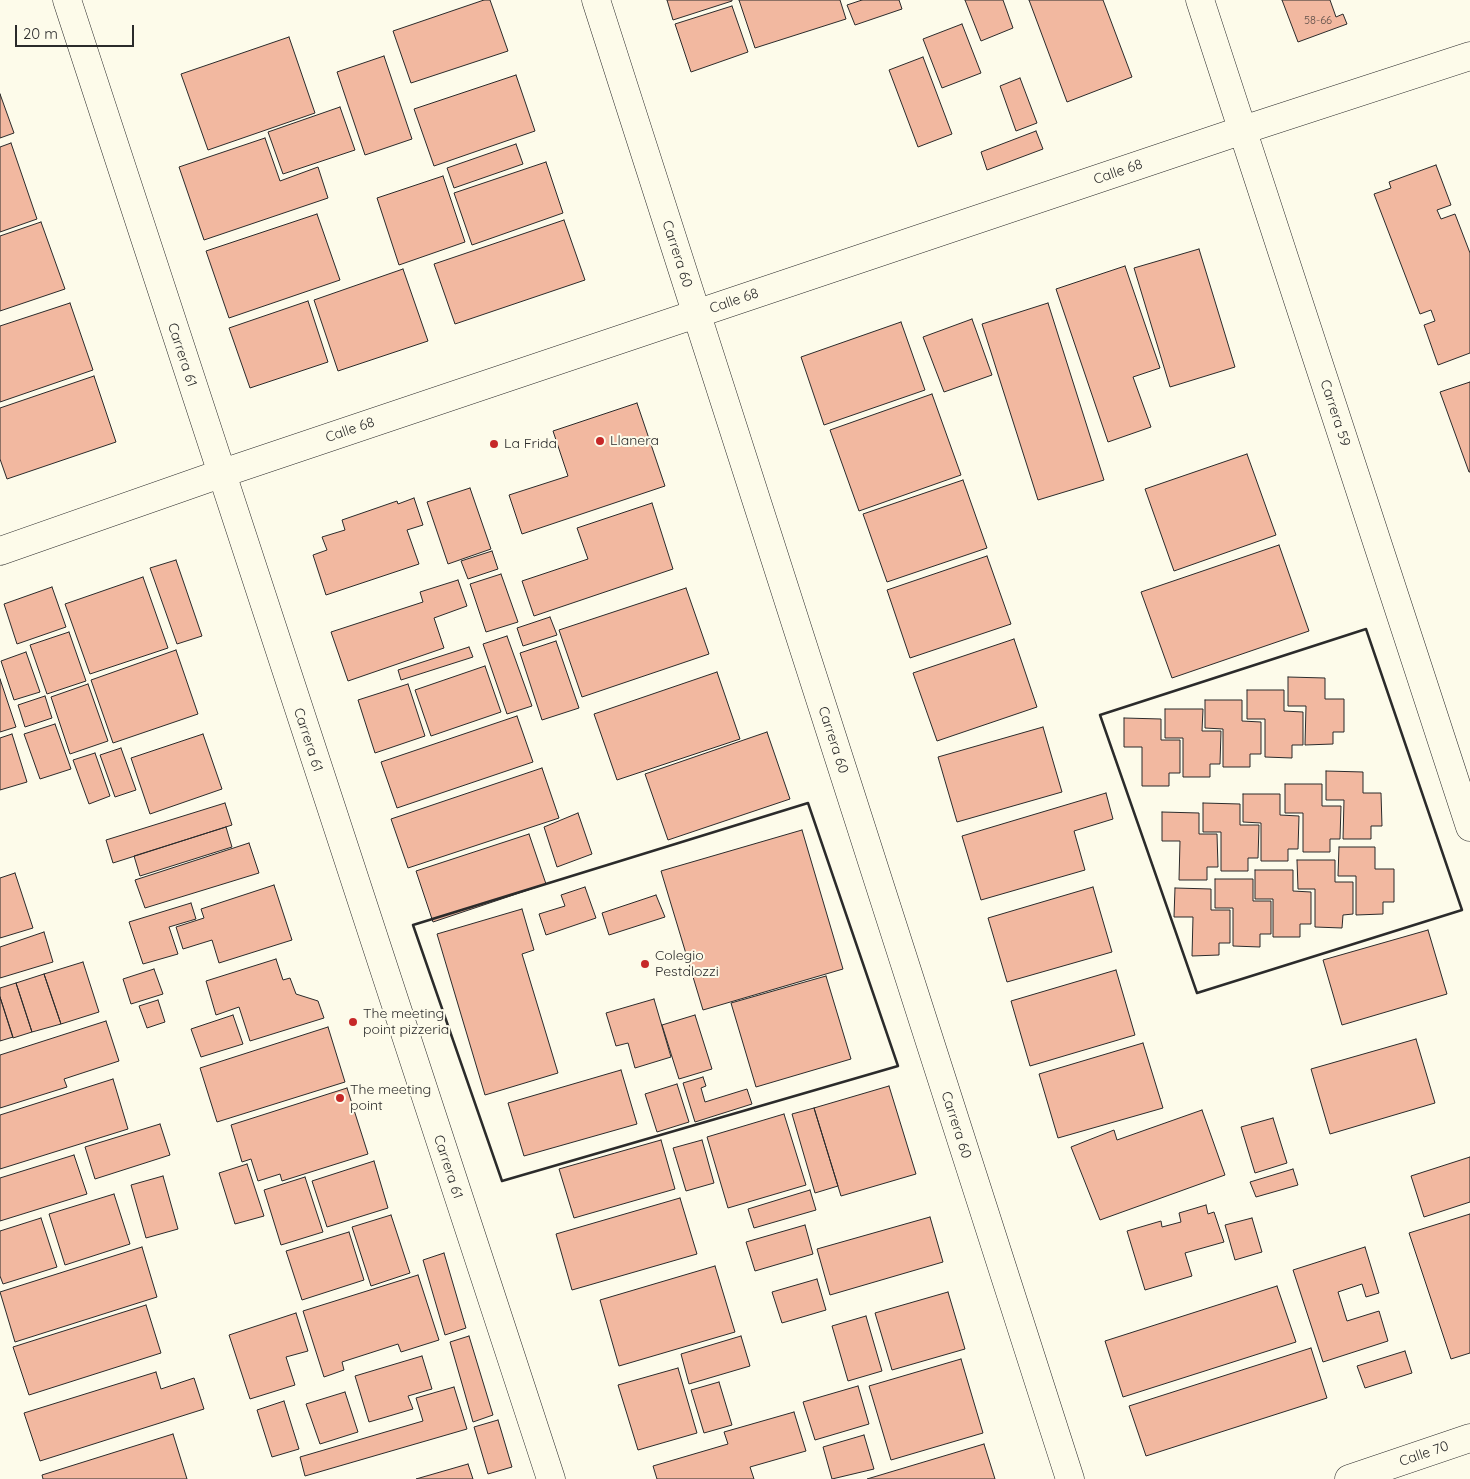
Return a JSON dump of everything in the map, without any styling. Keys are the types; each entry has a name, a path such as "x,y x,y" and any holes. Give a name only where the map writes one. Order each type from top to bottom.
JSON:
{"street":[{"name":"Carrera 61","path":"67,0 220,474 551,1479"},
{"name":"Carrera 60","path":"596,0 1070,1479"},
{"name":"Carrera 59","path":"1200,0 1470,827"},
{"name":"Calle 68","path":"0,551 220,474 1243,130 1470,56"},
{"name":"Calle 70","path":"1349,1479 1470,1438"}],"building":[{"path":"484,0 490,0 508,51 411,83 393,31"},
{"path":"667,0 732,0 732,1 673,20"},
{"path":"739,0 840,0 846,19 755,48"},
{"path":"862,0 899,0 902,9 855,25 847,5"},
{"path":"965,0 1003,0 1013,28 981,41"},
{"path":"1029,0 1103,0 1132,77 1067,102"},
{"path":"1282,0 1330,0 1336,17 1343,14 1347,24 1298,42"},
{"path":"732,6 748,52 691,72 675,24"},
{"path":"962,24 981,73 942,88 923,39"},
{"path":"289,37 315,113 208,150 181,74"},
{"path":"384,56 412,139 365,155 337,72"},
{"path":"923,57 952,134 918,147 889,70"},
{"path":"516,75 535,131 434,166 414,109"},
{"path":"1020,78 1037,123 1016,131 1000,86"},
{"path":"0,94 14,133 0,138"},
{"path":"340,107 355,150 283,174 268,132"},
{"path":"1036,131 1043,149 987,170 981,152"},
{"path":"265,138 280,181 318,167 328,198 204,240 179,167"},
{"path":"11,143 37,219 0,232 0,147"},
{"path":"516,144 523,164 454,188 447,168"},
{"path":"546,162 563,213 472,245 454,193"},
{"path":"1436,165 1451,205 1437,210 1441,219 1455,214 1470,253 1470,353 1438,365 1424,325 1435,321 1431,310 1420,314 1374,194 1391,188 1389,182"},
{"path":"443,176 465,242 399,265 377,198"},
{"path":"317,214 340,280 229,318 206,251"},
{"path":"564,220 585,280 455,324 434,264"},
{"path":"41,222 65,289 0,311 0,236"},
{"path":"1199,249 1235,367 1170,387 1134,268"},
{"path":"1125,266 1160,368 1133,377 1151,427 1108,442 1056,289"},
{"path":"403,269 428,341 338,371 314,300"},
{"path":"308,301 328,362 250,388 229,328"},
{"path":"70,303 93,370 0,402 0,326"},
{"path":"1048,303 1104,480 1038,500 982,324"},
{"path":"972,319 992,375 944,392 923,337"},
{"path":"901,322 925,390 824,425 801,357"},
{"path":"94,376 116,442 7,479 0,459 0,408"},
{"path":"1470,382 1470,472 1469,472 1440,392"},
{"path":"932,394 961,475 859,511 830,430"},
{"path":"637,403 665,486 522,534 509,495 568,476 553,431"},
{"path":"1247,454 1276,535 1174,571 1145,489"},
{"path":"963,480 987,548 887,582 863,514"},
{"path":"470,488 491,549 448,564 427,502"},
{"path":"414,498 423,525 407,530 419,564 326,595 313,555 327,550 322,537 345,530 342,520 397,501 398,504"},
{"path":"652,503 673,569 534,616 522,581 588,559 577,528"},
{"path":"1279,545 1309,631 1172,678 1141,592"},
{"path":"492,551 498,569 468,579 461,561"},
{"path":"987,556 1011,624 910,658 887,590"},
{"path":"176,560 202,636 177,644 150,568"},
{"path":"501,574 518,622 486,632 470,584"},
{"path":"143,577 168,648 90,674 65,604"},
{"path":"458,580 467,606 434,618 444,648 348,681 331,632 423,602 420,592"},
{"path":"52,587 66,627 17,644 4,604"},
{"path":"686,588 709,654 582,697 559,630"},
{"path":"550,617 557,635 523,646 517,628"},
{"path":"69,632 86,681 47,694 30,645"},
{"path":"507,636 532,706 507,714 483,644"},
{"path":"1014,639 1037,707 937,741 913,673"},
{"path":"556,641 579,708 542,720 520,653"},
{"path":"469,647 473,657 401,680 398,670"},
{"path":"176,650 198,714 113,743 91,680"},
{"path":"26,652 40,692 14,700 1,661"},
{"path":"485,666 501,712 431,736 415,690"},
{"path":"717,672 740,739 617,780 594,714"},
{"path":"1288,677 1325,678 1325,699 1344,699 1344,732 1333,732 1333,744 1305,745 1306,706 1288,706"},
{"path":"0,679 16,727 0,732"},
{"path":"88,684 108,741 70,754 51,697"},
{"path":"408,684 425,736 375,753 358,700"},
{"path":"1247,690 1284,690 1284,711 1303,712 1303,745 1292,745 1292,758 1265,757 1265,719 1247,719"},
{"path":"45,696 52,718 25,727 18,705"},
{"path":"1205,700 1242,700 1242,721 1261,722 1261,754 1250,754 1250,767 1223,767 1223,729 1205,728"},
{"path":"1165,709 1203,709 1202,731 1221,731 1220,764 1210,764 1210,777 1183,777 1183,738 1165,738"},
{"path":"517,716 533,762 397,808 381,762"},
{"path":"1124,718 1161,719 1161,740 1180,740 1180,773 1169,773 1169,786 1142,786 1142,747 1124,747"},
{"path":"55,724 71,769 40,779 24,734"},
{"path":"1043,727 1062,792 957,822 938,757"},
{"path":"767,732 790,799 668,840 645,774"},
{"path":"12,734 27,782 0,790 0,738"},
{"path":"203,734 222,789 150,814 131,758"},
{"path":"121,748 136,790 115,797 100,755"},
{"path":"95,753 110,796 89,804 73,760"},
{"path":"542,768 559,818 408,868 391,819"},
{"path":"1326,771 1363,772 1363,793 1381,793 1382,826 1371,826 1371,839 1343,839 1344,800 1326,800"},
{"path":"1285,784 1322,784 1322,806 1341,806 1340,839 1330,839 1330,852 1303,852 1303,813 1285,813"},
{"path":"1106,793 1113,819 1074,831 1085,870 981,900 962,836"},
{"path":"1243,794 1280,794 1280,815 1299,816 1298,849 1288,849 1288,861 1261,861 1261,823 1243,822"},
{"path":"225,803 232,825 113,863 106,840"},
{"path":"1203,803 1240,804 1240,825 1259,825 1258,858 1248,858 1248,871 1221,871 1221,832 1203,832"},
{"path":"1162,812 1199,813 1199,834 1217,834 1218,867 1207,867 1207,880 1179,880 1180,841 1162,841"},
{"path":"578,813 592,854 557,867 544,827"},
{"path":"226,827 232,847 140,876 134,856"},
{"path":"802,830 843,969 703,1010 661,871"},
{"path":"529,834 546,884 433,922 416,871"},
{"path":"249,843 259,873 145,908 135,880"},
{"path":"1339,847 1375,847 1375,869 1394,869 1394,902 1383,902 1383,914 1356,915 1356,876 1338,876"},
{"path":"1297,860 1335,860 1335,882 1353,882 1353,914 1343,915 1342,928 1315,927 1315,889 1298,889"},
{"path":"1255,870 1293,870 1293,891 1311,892 1311,924 1300,924 1300,937 1273,937 1273,899 1255,899"},
{"path":"15,873 33,928 0,938 0,878"},
{"path":"1215,879 1253,879 1253,901 1271,901 1271,934 1260,934 1260,947 1233,946 1233,908 1215,908"},
{"path":"274,885 292,940 219,963 212,940 183,949 176,927 204,918 201,909"},
{"path":"585,887 596,918 546,935 539,914 565,906 561,895"},
{"path":"1093,887 1112,952 1007,982 988,918"},
{"path":"1175,888 1211,889 1211,910 1230,910 1230,943 1219,943 1219,955 1192,956 1193,917 1174,917"},
{"path":"656,895 665,917 609,935 602,913"},
{"path":"191,903 196,919 169,927 178,954 143,964 129,922"},
{"path":"522,909 534,950 522,954 558,1073 485,1095 437,934"},
{"path":"1428,930 1447,994 1342,1025 1323,960"},
{"path":"44,932 53,962 0,978 0,947"},
{"path":"276,959 283,980 290,978 296,994 318,1001 324,1018 250,1041 239,1007 216,1015 206,981"},
{"path":"83,962 99,1012 61,1024 44,974"},
{"path":"154,969 163,994 131,1004 123,979"},
{"path":"1116,970 1135,1035 1030,1066 1011,1001"},
{"path":"44,974 61,1024 32,1032 16,983"},
{"path":"826,976 851,1059 756,1087 731,1003"},
{"path":"16,983 32,1032 13,1038 0,997 0,988"},
{"path":"0,997 13,1037 0,1041"},
{"path":"654,999 671,1057 635,1068 628,1043 616,1046 606,1013"},
{"path":"158,1000 165,1022 147,1028 139,1006"},
{"path":"233,1015 243,1044 201,1057 191,1029"},
{"path":"695,1015 712,1069 679,1079 662,1025"},
{"path":"106,1021 119,1061 64,1079 67,1087 0,1108 0,1055"},
{"path":"328,1027 345,1082 217,1122 200,1068"},
{"path":"1416,1039 1435,1103 1330,1134 1311,1069"},
{"path":"1143,1043 1163,1108 1058,1138 1039,1074"},
{"path":"621,1070 637,1124 524,1156 508,1103"},
{"path":"703,1077 706,1086 701,1088 705,1102 747,1089 752,1104 695,1122 683,1083"},
{"path":"113,1079 128,1129 0,1169 0,1115"},
{"path":"677,1084 689,1122 657,1132 645,1094"},
{"path":"889,1086 916,1174 841,1196 814,1108"},
{"path":"347,1088 368,1154 282,1181 280,1174 258,1181 251,1159 242,1162 231,1125"},
{"path":"814,1108 838,1186 815,1193 792,1114"},
{"path":"1202,1110 1225,1175 1100,1220 1071,1147 1114,1130 1117,1140"},
{"path":"784,1114 806,1185 728,1208 707,1137"},
{"path":"1273,1118 1287,1163 1255,1173 1241,1127"},
{"path":"160,1124 170,1155 95,1179 85,1147"},
{"path":"661,1140 675,1189 574,1218 559,1169"},
{"path":"702,1140 714,1183 686,1191 673,1148"},
{"path":"74,1155 87,1194 0,1221 0,1178"},
{"path":"1470,1157 1470,1202 1424,1217 1411,1176"},
{"path":"374,1161 388,1208 327,1227 312,1181"},
{"path":"247,1164 264,1216 235,1224 219,1173"},
{"path":"1293,1169 1298,1185 1256,1197 1250,1182"},
{"path":"163,1176 178,1229 146,1238 131,1185"},
{"path":"305,1177 323,1232 281,1245 264,1190"},
{"path":"810,1190 816,1210 754,1228 748,1209"},
{"path":"114,1194 130,1244 65,1265 49,1214"},
{"path":"680,1198 697,1254 572,1290 556,1234"},
{"path":"1206,1205 1208,1214 1214,1212 1224,1242 1185,1253 1192,1276 1145,1290 1127,1231 1161,1221 1162,1227 1181,1222 1179,1213"},
{"path":"1470,1214 1470,1353 1451,1359 1409,1233"},
{"path":"391,1215 410,1273 371,1286 352,1227"},
{"path":"930,1217 943,1262 830,1295 817,1249"},
{"path":"41,1218 57,1267 3,1284 0,1276 0,1231"},
{"path":"1252,1218 1262,1252 1235,1260 1225,1225"},
{"path":"805,1225 813,1254 755,1271 746,1242"},
{"path":"349,1232 364,1280 302,1300 286,1251"},
{"path":"142,1247 157,1297 15,1342 0,1292"},
{"path":"1365,1247 1379,1293 1366,1297 1362,1284 1338,1292 1347,1321 1379,1311 1388,1341 1323,1362 1293,1270"},
{"path":"444,1253 466,1328 445,1335 423,1260"},
{"path":"715,1266 735,1332 619,1366 600,1300"},
{"path":"418,1275 439,1340 401,1352 398,1344 342,1362 344,1370 324,1377 303,1311"},
{"path":"817,1279 826,1310 782,1323 772,1292"},
{"path":"1277,1286 1296,1342 1123,1397 1105,1341"},
{"path":"948,1292 965,1349 892,1370 875,1313"},
{"path":"146,1305 161,1353 29,1395 13,1347"},
{"path":"296,1313 308,1351 286,1357 295,1385 250,1399 229,1335"},
{"path":"866,1316 882,1371 848,1381 832,1326"},
{"path":"469,1336 493,1415 473,1422 450,1342"},
{"path":"741,1336 750,1366 689,1384 681,1354"},
{"path":"1311,1348 1327,1398 1146,1456 1129,1406"},
{"path":"1405,1351 1412,1373 1365,1388 1357,1366"},
{"path":"422,1356 432,1389 408,1396 413,1409 369,1422 355,1376"},
{"path":"961,1359 983,1433 891,1460 869,1386"},
{"path":"678,1368 697,1433 638,1450 618,1385"},
{"path":"156,1372 161,1389 194,1378 204,1409 40,1461 24,1413"},
{"path":"719,1382 732,1425 704,1433 691,1390"},
{"path":"858,1386 869,1424 815,1440 803,1402"},
{"path":"454,1387 467,1429 305,1476 300,1457 423,1421 416,1398"},
{"path":"345,1392 358,1432 320,1444 306,1404"},
{"path":"284,1401 299,1449 272,1457 257,1410"},
{"path":"794,1412 806,1451 750,1467 754,1479 657,1479 653,1466 728,1444 724,1432"},
{"path":"498,1420 512,1467 488,1474 474,1427"},
{"path":"173,1434 187,1479 43,1479 42,1475"},
{"path":"864,1435 874,1469 832,1479 823,1447"},
{"path":"984,1444 995,1479 867,1479"},
{"path":"468,1464 473,1479 416,1479"}],"wall":[{"path":"1366,629 1462,910 1197,993 1100,715 1366,629"},
{"path":"808,803 898,1066 502,1181 413,925 808,803"}],"place":[{"name":"Llanera","path":"600,441"},
{"name":"La Frida","path":"494,444"},
{"name":"Colegio Pestalozzi","path":"645,964"},
{"name":"The meeting point pizzeria","path":"353,1022"},
{"name":"The meeting point","path":"340,1098"}]}
